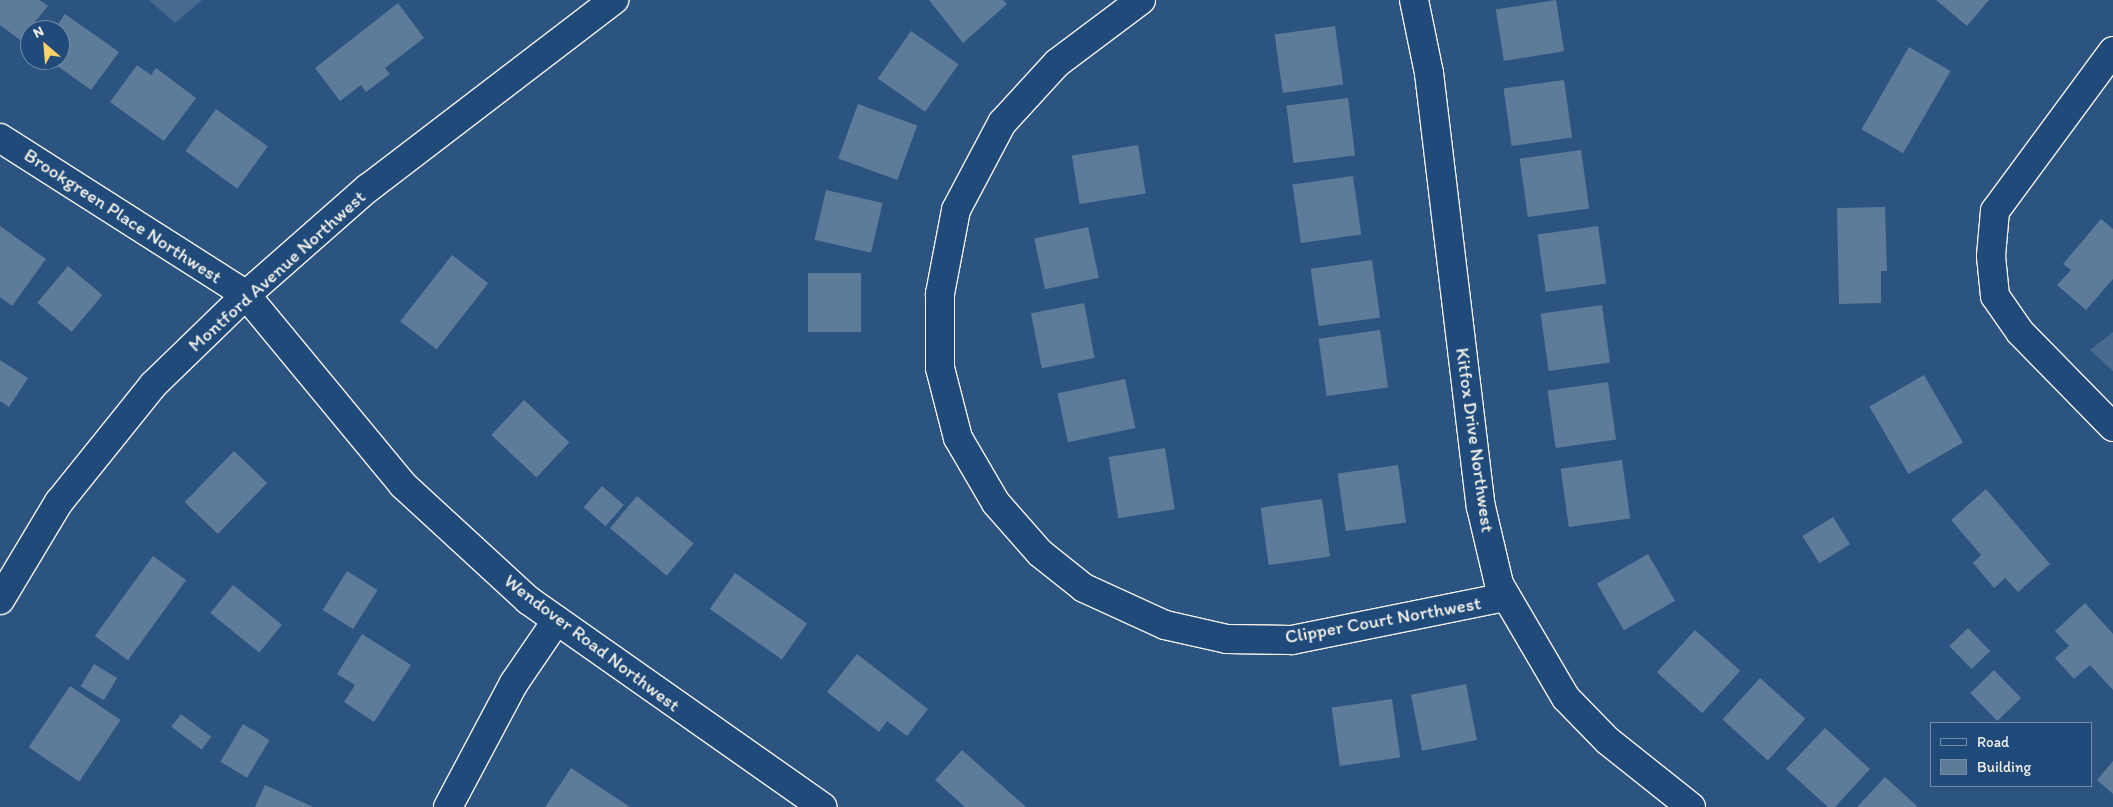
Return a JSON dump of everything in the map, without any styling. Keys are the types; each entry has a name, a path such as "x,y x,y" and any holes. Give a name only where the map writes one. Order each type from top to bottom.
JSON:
{"street":[{"name":"Montford Avenue Northwest","path":"0,600 64,494 153,385 246,295 368,188 614,0"},
{"name":"Clipper Court Northwest","path":"1141,0 1057,64 1002,122 956,210 940,294 940,368 958,438 996,503 1040,553 1084,588 1165,625 1227,639 1292,640 1506,597"},
{"name":"Kitfox Drive Northwest","path":"1414,0 1429,73 1481,507 1499,584 1566,698 1608,741 1691,807"},
{"path":"2113,51 1995,211 1991,256 1995,296 2020,332 2113,427"},
{"name":"Brookgreen Place Northwest","path":"0,138 246,295"},
{"name":"Wendover Road Northwest","path":"246,295 402,485 528,600 822,807"},
{"path":"448,807 514,683 557,620"}],"shaded area":[{"path":"149,0 202,0 175,23"},
{"path":"2113,332 2113,371 2090,350"}],"building":[{"path":"0,0 40,0 48,6 36,20 20,20 20,40 0,25"},
{"path":"929,0 1003,0 1007,4 963,43"},
{"path":"1556,0 1564,51 1504,61 1496,10"},
{"path":"1936,0 1989,0 1967,26"},
{"path":"398,3 424,38 385,68 390,74 366,92 361,85 340,101 315,68"},
{"path":"65,14 119,52 91,90 63,70 70,70 70,20 61,20"},
{"path":"1335,26 1343,84 1283,93 1275,34"},
{"path":"911,31 959,64 925,112 878,79"},
{"path":"1909,47 1951,71 1903,153 1862,129"},
{"path":"137,65 151,75 156,68 196,98 164,141 110,102"},
{"path":"1564,80 1572,137 1512,146 1504,88"},
{"path":"1348,98 1355,156 1294,163 1286,106"},
{"path":"858,104 917,126 897,180 838,159"},
{"path":"216,109 268,147 237,189 185,151"},
{"path":"1138,145 1146,193 1079,204 1072,155"},
{"path":"1581,150 1589,208 1528,217 1520,159"},
{"path":"1353,176 1361,234 1301,243 1293,184"},
{"path":"826,190 883,203 871,253 815,240"},
{"path":"1885,207 1887,271 1881,271 1881,303 1839,304 1837,208"},
{"path":"2101,219 2113,229 2113,279 2086,310 2057,285 2071,270 2063,264"},
{"path":"0,226 46,259 12,306 0,297"},
{"path":"1598,226 1606,283 1546,292 1538,234"},
{"path":"1088,227 1099,278 1045,289 1034,238"},
{"path":"452,255 488,283 437,350 400,321"},
{"path":"1372,260 1380,317 1319,326 1311,269"},
{"path":"68,266 102,295 72,332 37,303"},
{"path":"808,273 861,273 861,332 808,332"},
{"path":"1084,303 1095,358 1042,368 1031,313"},
{"path":"1602,305 1610,362 1549,371 1541,314"},
{"path":"1380,330 1388,387 1327,396 1319,339"},
{"path":"0,360 28,378 9,407 0,401"},
{"path":"1924,375 1963,443 1908,474 1869,406"},
{"path":"1125,379 1135,428 1068,442 1058,393"},
{"path":"1608,382 1616,439 1556,448 1548,390"},
{"path":"524,400 569,442 537,477 491,435"},
{"path":"1165,448 1175,509 1118,518 1109,457"},
{"path":"234,451 267,483 218,534 185,502"},
{"path":"1622,460 1630,518 1569,527 1561,469"},
{"path":"1398,465 1406,522 1346,531 1338,473"},
{"path":"602,486 624,505 606,526 584,507"},
{"path":"1986,489 2050,564 2018,592 2005,578 1994,588 1973,563 1981,555 1951,520"},
{"path":"637,496 694,544 667,576 610,528"},
{"path":"1322,499 1330,556 1269,565 1261,508"},
{"path":"1833,517 1850,544 1819,563 1802,536"},
{"path":"1648,554 1675,601 1624,630 1597,584"},
{"path":"153,556 186,580 128,660 95,636"},
{"path":"347,571 378,590 353,629 323,610"},
{"path":"735,573 807,623 782,660 710,609"},
{"path":"233,585 282,625 259,653 210,613"},
{"path":"2085,603 2113,634 2113,690 2090,665 2074,679 2055,658 2069,646 2055,631"},
{"path":"1968,628 1990,651 1972,669 1949,646"},
{"path":"1695,630 1740,671 1702,713 1657,672"},
{"path":"362,634 411,665 374,722 344,702 355,685 337,674"},
{"path":"857,654 928,709 907,736 887,721 879,732 827,692"},
{"path":"94,664 117,678 104,700 81,686"},
{"path":"1994,670 2021,698 1997,721 1970,693"},
{"path":"1760,678 1805,719 1768,760 1723,720"},
{"path":"1466,684 1477,740 1422,751 1411,695"},
{"path":"70,686 121,720 79,781 29,747"},
{"path":"1392,699 1400,757 1340,766 1332,707"},
{"path":"181,714 211,737 202,750 171,727"},
{"path":"243,724 270,740 247,778 220,762"},
{"path":"1825,728 1870,769 1835,807 1828,807 1786,769"},
{"path":"962,750 1026,807 965,807 935,780"},
{"path":"2113,761 2113,794 2097,780"},
{"path":"571,768 630,807 545,807"},
{"path":"1885,777 1918,807 1857,807"},
{"path":"265,785 313,807 255,807"}]}
